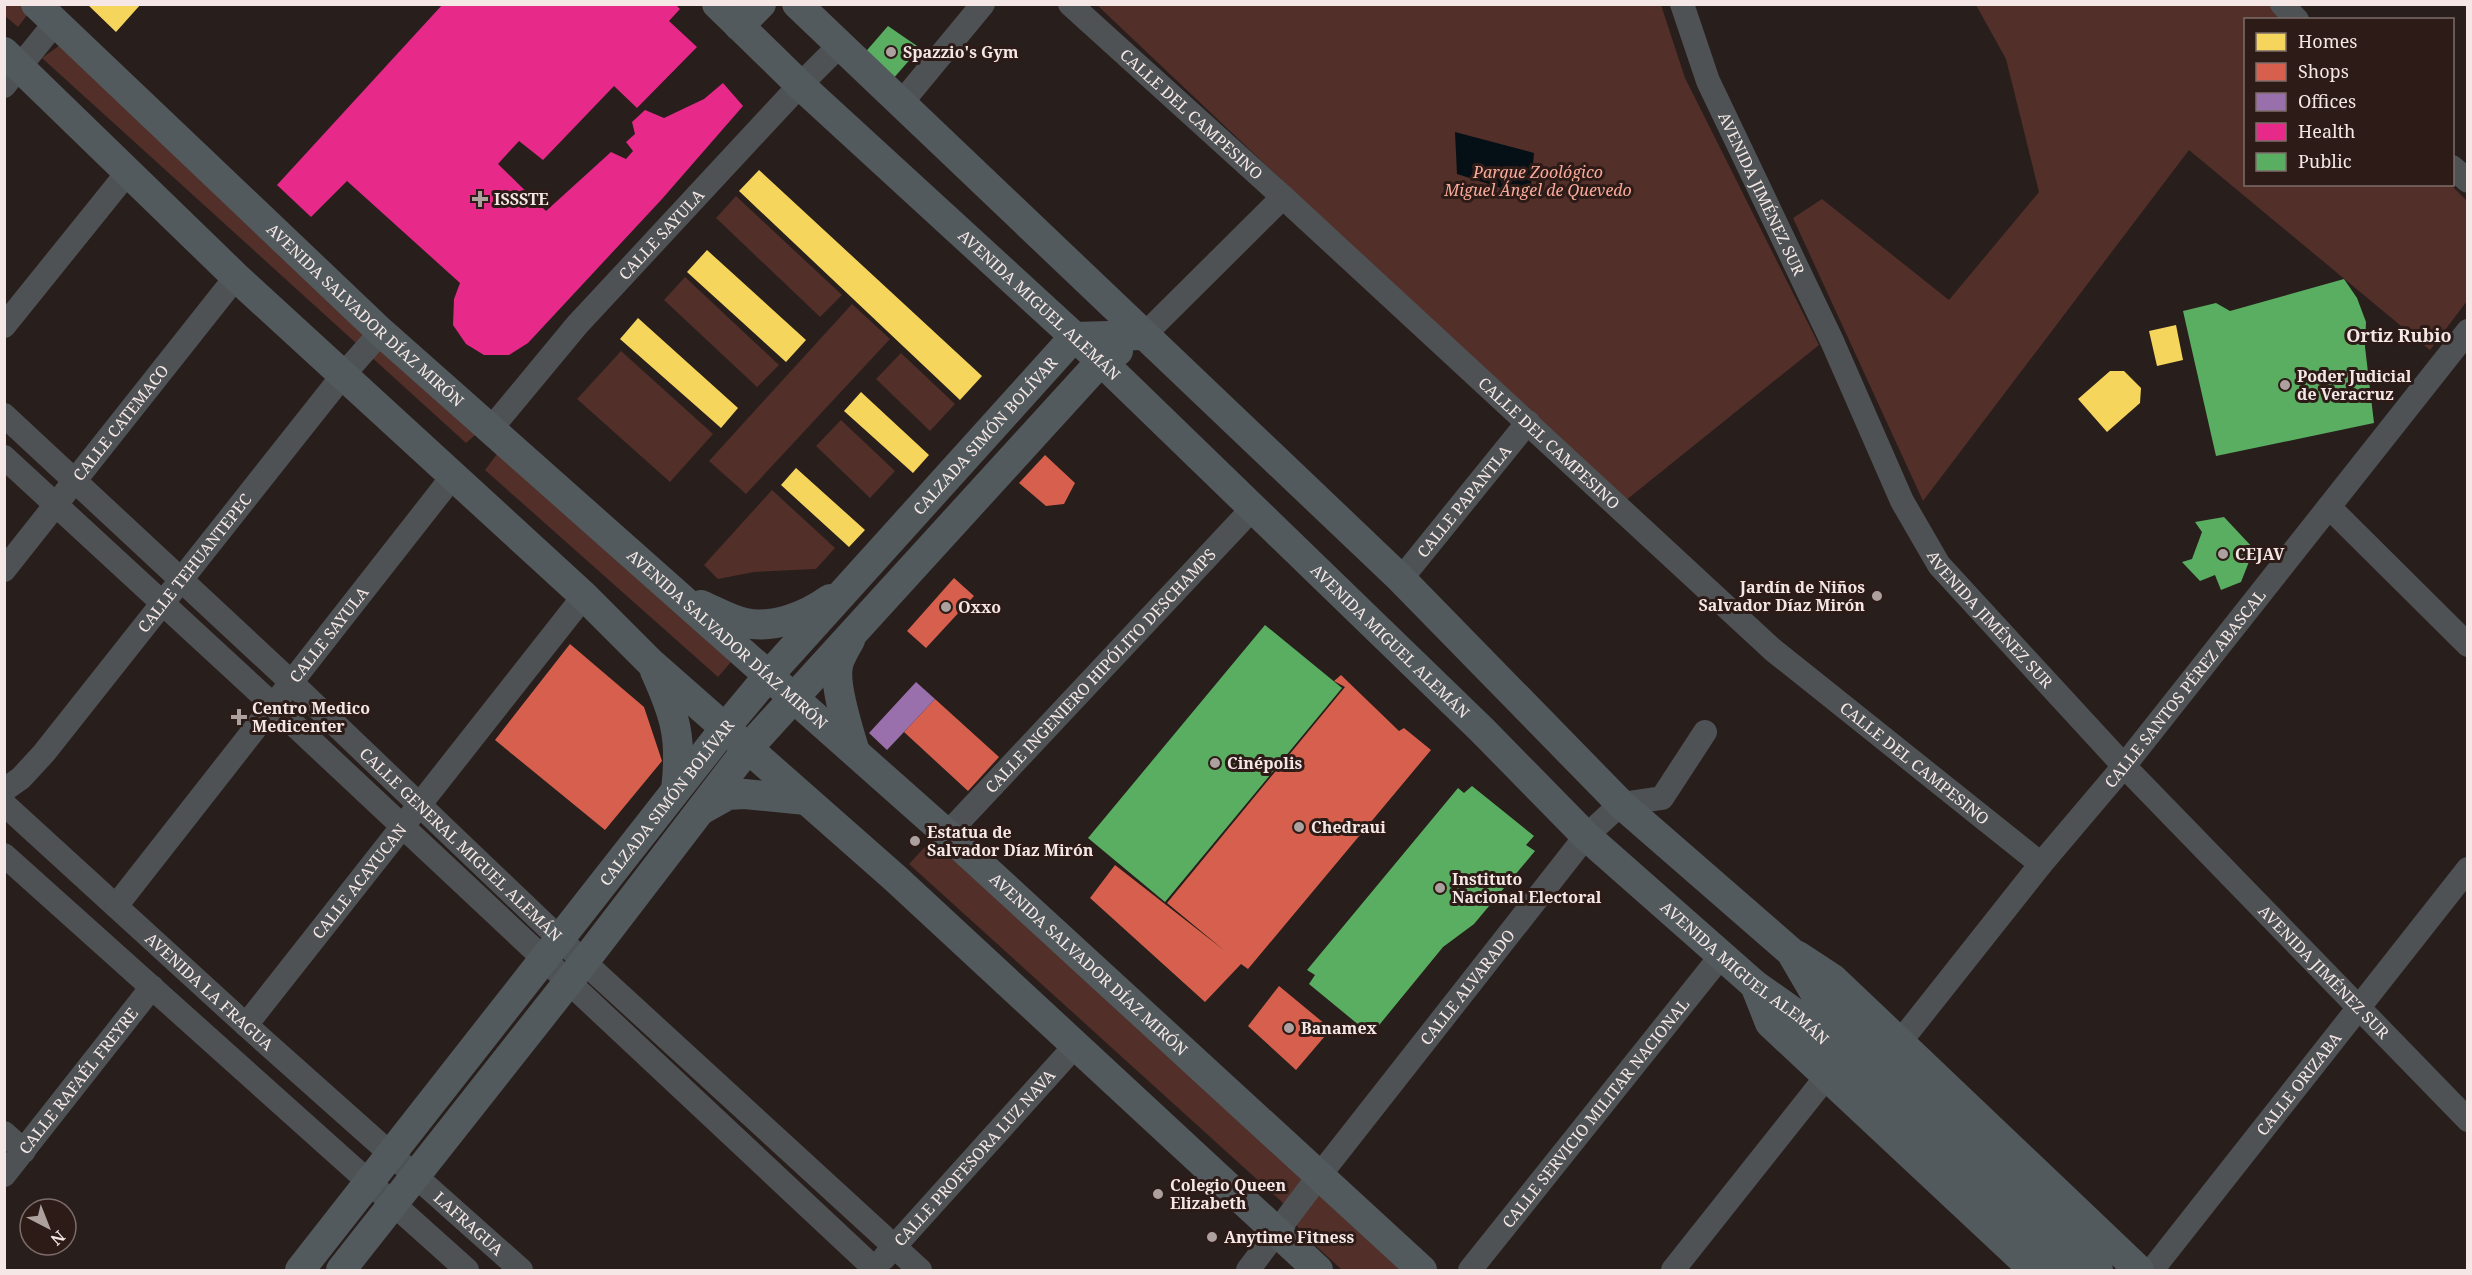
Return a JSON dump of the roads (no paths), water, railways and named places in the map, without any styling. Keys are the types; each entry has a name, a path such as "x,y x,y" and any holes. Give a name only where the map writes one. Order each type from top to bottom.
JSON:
{"main road":[{"name":"AVENIDA MIGUEL ALEMÁN","path":"717,4 800,85 1101,362 1482,730 1586,836 1755,985 1799,1016 2070,1270"},
{"path":"739,26 761,4"},
{"name":"AVENIDA MIGUEL ALEMÁN","path":"797,4 1401,579 1622,804 1791,952 1819,1000 2098,1270"},
{"name":"AVENIDA SALVADOR DÍAZ MIRÓN","path":"45,14 381,332 947,834 1422,1270"},
{"path":"10,69 128,172 236,277 584,596 651,663 895,878 1318,1270"},
{"path":"1074,337 1144,335"},
{"name":"CALZADA SIMÓN BOLÍVAR","path":"341,1270 416,1178 748,748 1101,362 1144,335"},
{"name":"CALZADA SIMÓN BOLÍVAR","path":"300,1270 725,728 769,675 1074,337"},
{"path":"676,594 744,623 769,626 820,606 852,584"},
{"path":"855,630 838,664 838,683 845,720 855,752"},
{"path":"651,663 676,720 680,758 676,790"},
{"path":"700,811 728,795 744,794 806,800"},
{"path":"1791,952 1833,979 2139,1270"},
{"path":"1755,985 1770,1023 2034,1270"}],"street":[{"path":"902,102 983,4"},
{"name":"CALLE DEL CAMPESINO","path":"1070,4 1528,422 1773,650 2041,864"},
{"name":"AVENIDA JIMÉNEZ SUR","path":"1682,4 1708,81 1832,340 1902,501 1939,565 2124,766 2468,1120"},
{"path":"10,69 45,14"},
{"name":"CALLE SAYULA","path":"490,430 577,325 839,46"},
{"path":"2454,169 2468,181"},
{"path":"4,326 128,172"},
{"path":"1144,335 1283,197"},
{"name":"CALLE CATEMACO","path":"4,570 236,277"},
{"name":"CALLE SANTOS PÉREZ ABASCAL","path":"1900,1042 2041,864 2124,766 2468,331"},
{"name":"CALLE TEHUANTEPEC","path":"4,790 21,778 44,753 344,374 381,332"},
{"name":"CALLE GENERAL MIGUEL ALEMÁN","path":"4,415 420,804 553,950 874,1270"},
{"name":"CALLE PAPANTLA","path":"1401,579 1528,422"},
{"name":"CALLE GENERAL MIGUEL ALEMÁN","path":"4,457 402,827 553,950"},
{"name":"CALLE SAYULA","path":"116,906 453,476"},
{"path":"2329,507 2468,645"},
{"name":"CALLE INGENIERO HIPÓLITO DESCHAMPS","path":"947,834 1252,508"},
{"name":"CALLE ACAYUCAN","path":"246,1025 584,596"},
{"path":"1622,804 1662,798 1705,732"},
{"name":"AVENIDA LA FRAGUA","path":"4,804 416,1178"},
{"name":"CALLE ALVARADO","path":"1248,1270 1586,836 1622,804"},
{"name":"AVENIDA LA FRAGUA","path":"4,855 394,1204"},
{"name":"CALLE ORIZABA","path":"2152,1270 2468,869"},
{"name":"CALLE SERVICIO MILITAR NACIONAL","path":"1470,1270 1721,956"},
{"name":"CALLE GENERAL MIGUEL ALEMÁN","path":"576,972 920,1270"},
{"name":"CALLE RAFAÉL FREYRE","path":"4,1175 152,987"},
{"name":"CALLE PROFESORA LUZ NAVA","path":"874,1270 1075,1046"},
{"path":"1673,1270 1827,1076"},
{"path":"4,1133 24,1151"},
{"name":"LAFRAGUA","path":"416,1178 521,1270"},
{"path":"394,1204 467,1270"}],"place":[{"name":"Spazzio's Gym","path":"891,52"},
{"name":"ISSSTE","path":"480,199"},
{"name":"Poder Judicial de Veracruz","path":"2285,385"},
{"name":"CEJAV","path":"2223,554"},
{"name":"Jardín de Niños Salvador Díaz Mirón","path":"1877,596"},
{"name":"Oxxo","path":"946,607"},
{"name":"Centro Medico Medicenter","path":"239,717"},
{"name":"Cinépolis","path":"1215,763"},
{"name":"Chedraui","path":"1299,827"},
{"name":"Estatua de Salvador Díaz Mirón","path":"915,841"},
{"name":"Instituto Nacional Electoral","path":"1440,888"},
{"name":"Banamex","path":"1289,1028"},
{"name":"Colegio Queen Elizabeth","path":"1158,1194"},
{"name":"Anytime Fitness","path":"1212,1237"}],"district":[{"name":"Ortiz Rubio","path":"2399,336"}],"park label":[{"name":"Parque Zoológico Miguel Ángel de Quevedo","path":"1538,181"}]}
